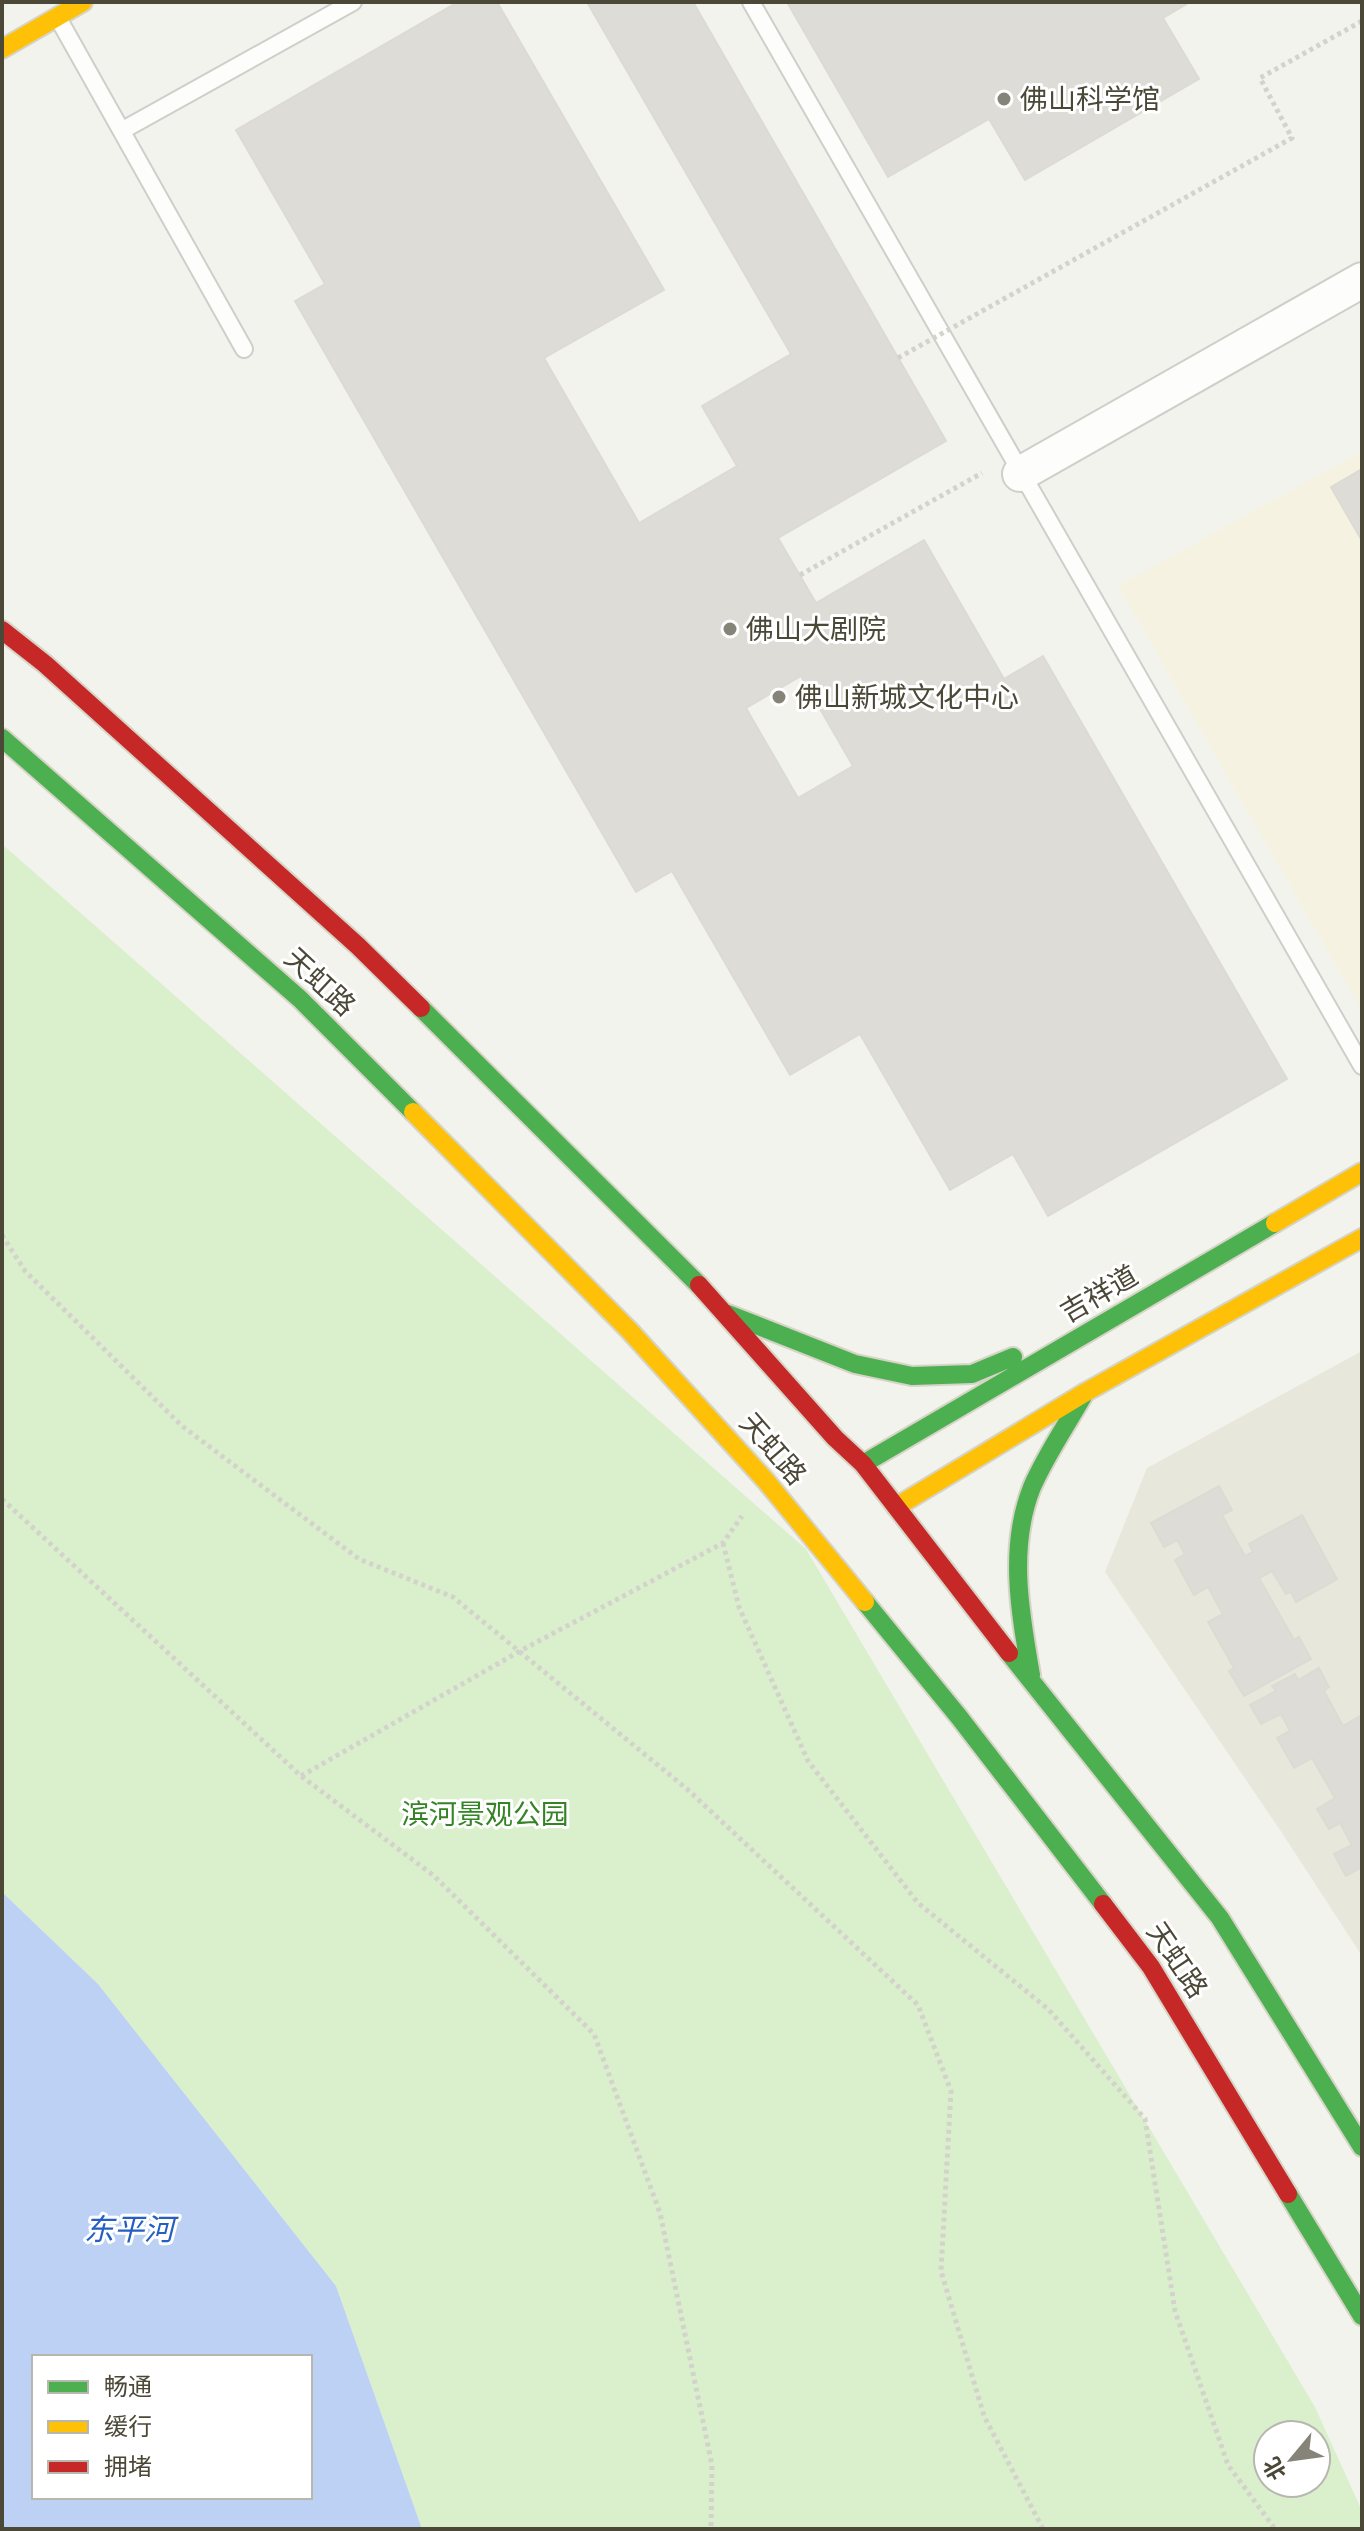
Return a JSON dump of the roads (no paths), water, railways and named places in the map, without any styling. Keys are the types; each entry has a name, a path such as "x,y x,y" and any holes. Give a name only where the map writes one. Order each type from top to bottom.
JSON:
{"main road":[{"path":"2,49 83,2"},
{"name":"天虹路","path":"2,630 45,664 358,946 678,1261 835,1438 863,1464 1220,1918 1362,2147"},
{"name":"天虹路","path":"2,738 300,999 629,1330 766,1481 959,1717 1151,1967 1362,2316"},
{"name":"吉祥道","path":"863,1464 1362,1172"},
{"path":"896,1507 1086,1392 1362,1238"},
{"path":"723,1312 855,1364 912,1376 972,1374 1119,1314"},
{"path":"1032,1682 1018,1608 1020,1536 1031,1489 1086,1392"}],"street":[{"path":"1015,465 1362,280"}],"lane":[{"path":"123,130 353,2"},
{"path":"751,2 1362,1066"},
{"path":"57,17 244,349"}],"water":[{"name":"东平河","path":"2,1892 98,1984 336,2286 422,2529 2,2529"}],"place":[{"name":"佛山科学馆","path":"1004,99"},
{"name":"佛山大剧院","path":"730,629"},
{"name":"佛山新城文化中心","path":"779,697"}],"park label":[{"name":"滨河景观公园","path":"485,1814"}]}
